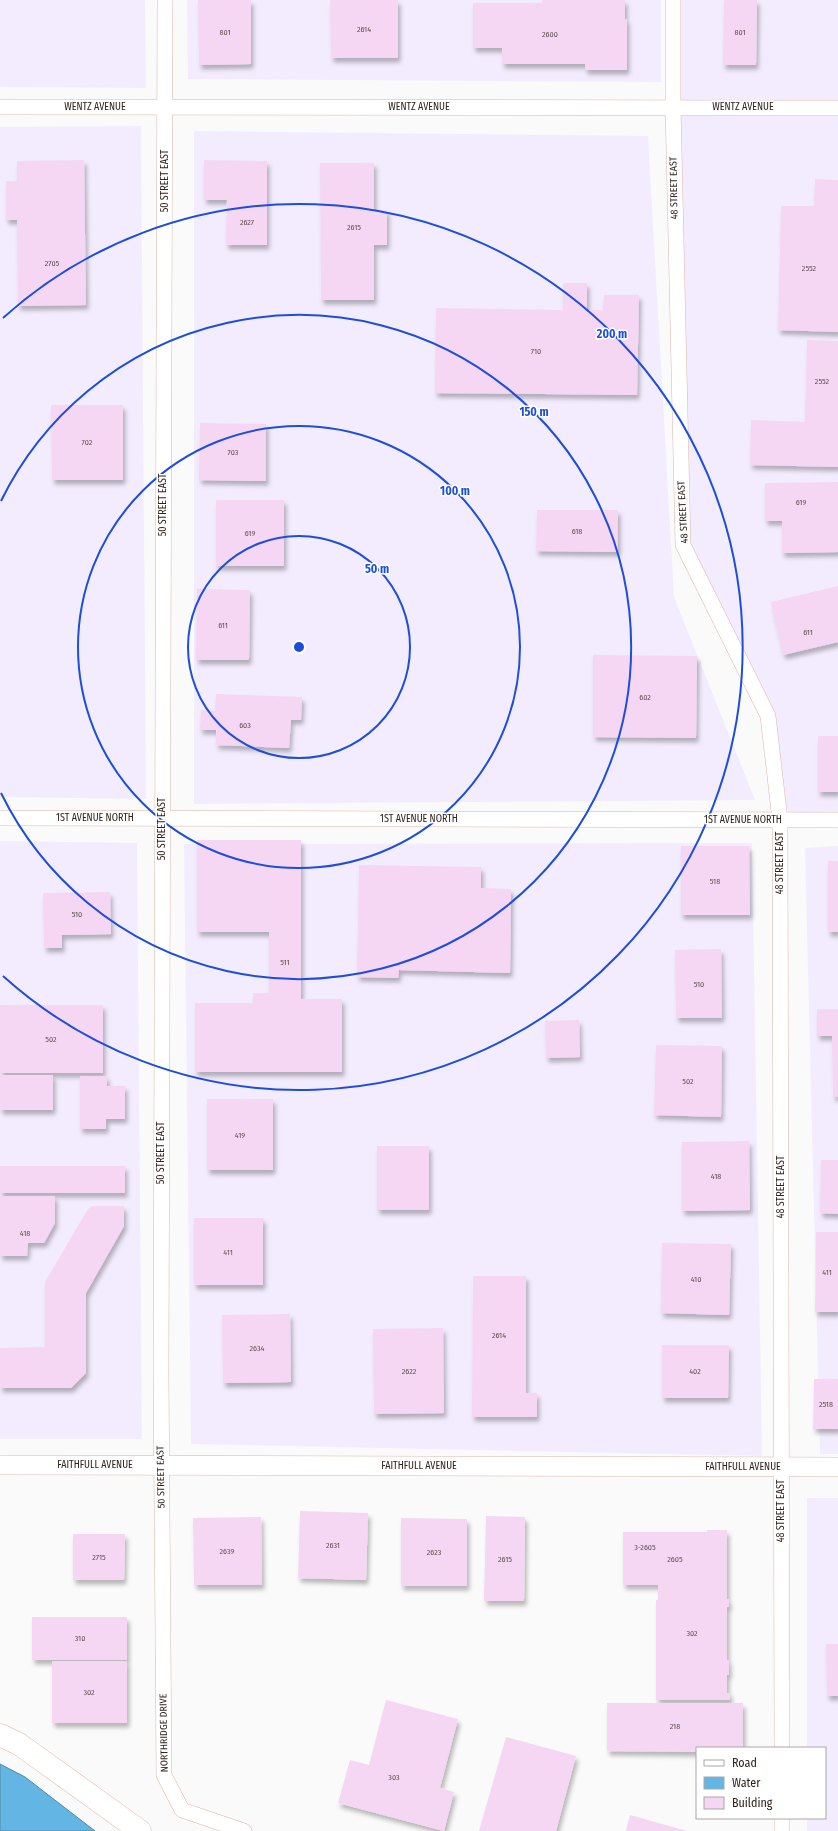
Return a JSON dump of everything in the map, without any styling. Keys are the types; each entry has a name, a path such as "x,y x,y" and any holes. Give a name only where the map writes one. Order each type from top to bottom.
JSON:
{"highway":[{"path":"0,1735 19,1744 140,1831"}],"street":[{"name":"50 STREET EAST","path":"164,1658 161,1465 165,0"},
{"name":"48 STREET EAST","path":"673,0 673,106 683,545 768,716 780,820 782,1747"},
{"name":"WENTZ AVENUE","path":"0,107 673,106 838,108"},
{"name":"1ST AVENUE NORTH","path":"0,818 838,820"},
{"name":"FAITHFULL AVENUE","path":"0,1465 838,1467"},
{"name":"NORTHRIDGE DRIVE","path":"164,1658 164,1775 182,1810 244,1831"},
{"path":"782,1819 782,1831"}],"shaded area":[{"path":"0,0 145,0 146,88 0,87"},
{"path":"187,0 661,0 661,82 188,79"},
{"path":"673,0 838,0 838,820 780,820 768,716 683,545"},
{"path":"141,126 146,799 0,797 0,127"},
{"path":"194,131 648,136 674,597 755,800 194,804"},
{"path":"0,841 137,843 142,1439 0,1439"},
{"path":"752,843 762,1456 191,1444 184,844"},
{"path":"838,846 838,1454 820,1454 805,848"},
{"path":"807,1498 838,1498 838,1831 807,1831 807,1819 826,1819 826,1747 807,1747"}],"water":[{"path":"0,1764 25,1777 95,1831 0,1831"}],"building":[{"path":"198,0 251,0 251,64 199,65"},
{"path":"330,0 398,0 398,58 331,58"},
{"path":"542,0 625,0 625,19 627,19 627,70 585,70 585,64 502,64 502,48 473,48 473,3 542,3"},
{"path":"724,0 757,0 756,65 723,65"},
{"path":"84,160 86,305 18,306 17,220 6,220 6,181 17,181 17,161"},
{"path":"204,160 267,161 267,245 226,245 227,200 204,200"},
{"path":"320,163 374,163 374,210 387,210 387,245 374,245 374,300 321,300"},
{"path":"815,179 838,180 838,332 778,330 781,206 814,206"},
{"path":"563,283 587,283 587,310 603,310 604,295 639,295 637,395 435,393 436,308 563,310"},
{"path":"807,340 838,341 838,467 750,465 751,420 805,422"},
{"path":"51,405 123,405 123,480 52,480"},
{"path":"200,423 266,424 266,481 199,480"},
{"path":"838,482 838,552 782,553 782,521 765,521 765,483"},
{"path":"216,500 284,500 284,566 216,566"},
{"path":"537,510 618,510 618,552 536,551"},
{"path":"838,586 838,642 783,655 771,602"},
{"path":"197,589 250,590 249,660 196,660"},
{"path":"593,655 697,656 696,738 593,737"},
{"path":"216,694 302,697 301,720 291,720 289,748 216,745 216,730 200,730 201,710 215,711"},
{"path":"818,736 838,736 838,792 818,792"},
{"path":"197,840 301,840 301,999 342,999 342,1072 195,1072 195,1003 253,1003 253,993 269,993 269,932 197,932"},
{"path":"681,846 749,846 750,915 681,915"},
{"path":"828,861 838,861 838,932 828,932"},
{"path":"359,865 481,867 481,888 511,889 510,973 399,970 398,978 357,977"},
{"path":"110,892 111,934 62,935 62,948 44,948 43,893"},
{"path":"721,949 722,1018 676,1018 675,950"},
{"path":"0,1005 103,1005 103,1073 0,1073"},
{"path":"817,1009 838,1009 838,1097 833,1097 832,1036 817,1036"},
{"path":"579,1020 580,1057 546,1058 545,1021"},
{"path":"656,1045 722,1046 721,1117 654,1115"},
{"path":"0,1075 53,1075 53,1110 0,1110"},
{"path":"80,1076 107,1076 107,1086 125,1086 125,1119 106,1119 106,1129 80,1129"},
{"path":"207,1099 273,1099 273,1170 207,1170"},
{"path":"749,1141 750,1210 682,1211 682,1142"},
{"path":"377,1146 429,1146 429,1210 377,1210"},
{"path":"821,1160 838,1160 838,1214 820,1213"},
{"path":"0,1166 125,1166 125,1193 0,1193"},
{"path":"0,1196 55,1196 55,1223 44,1243 28,1243 27,1256 0,1256"},
{"path":"93,1206 124,1206 124,1226 86,1293 86,1373 71,1388 0,1388 0,1348 45,1347 45,1282 88,1209"},
{"path":"194,1218 263,1218 263,1285 194,1285"},
{"path":"816,1232 838,1232 838,1312 815,1312"},
{"path":"662,1243 731,1244 729,1315 661,1313"},
{"path":"473,1276 526,1276 526,1393 537,1393 537,1417 472,1417"},
{"path":"290,1314 291,1382 223,1383 222,1315"},
{"path":"443,1328 444,1413 374,1414 373,1329"},
{"path":"662,1345 729,1345 728,1398 662,1398"},
{"path":"814,1379 838,1379 838,1429 813,1429"},
{"path":"300,1511 368,1513 366,1580 298,1578"},
{"path":"486,1516 525,1517 524,1601 484,1601"},
{"path":"261,1517 262,1585 194,1585 193,1518"},
{"path":"401,1518 467,1519 467,1586 401,1586"},
{"path":"707,1530 727,1530 727,1599 729,1599 729,1607 727,1607 727,1660 729,1660 729,1675 727,1675 727,1693 730,1693 730,1700 656,1700 656,1600 658,1600 658,1585 623,1585 623,1532 707,1532"},
{"path":"73,1534 125,1534 124,1580 73,1580"},
{"path":"32,1617 127,1617 127,1660 32,1660"},
{"path":"826,1644 838,1644 838,1696 827,1696"},
{"path":"52,1661 127,1661 127,1723 52,1723"},
{"path":"386,1700 458,1719 440,1788 454,1792 444,1831 338,1803 350,1760 369,1765"},
{"path":"607,1703 743,1703 743,1747 696,1747 696,1752 607,1751"},
{"path":"506,1737 576,1756 556,1831 479,1831"},
{"path":"630,1815 687,1831 626,1831"}]}
